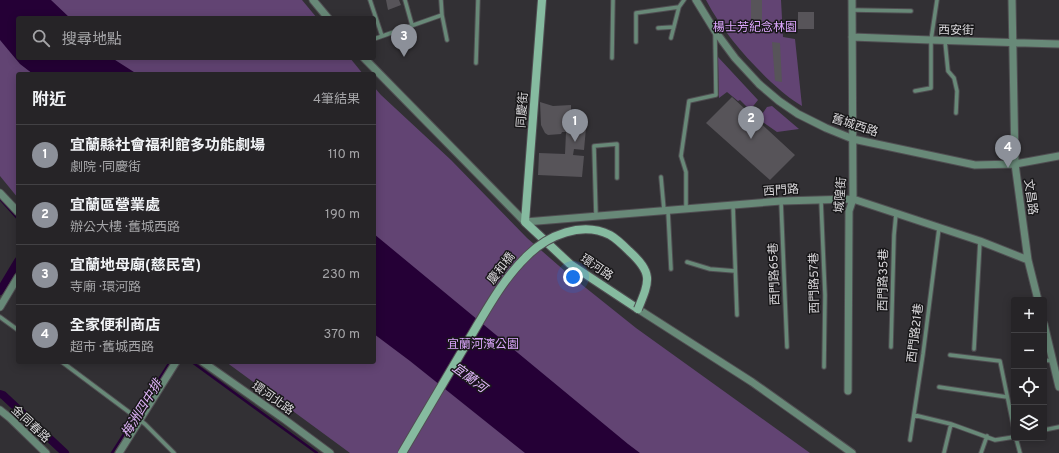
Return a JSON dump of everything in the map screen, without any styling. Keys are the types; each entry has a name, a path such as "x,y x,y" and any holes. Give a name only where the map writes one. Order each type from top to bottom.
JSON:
{"street":[{"path":"313,0 326,16"},
{"name":"同慶街","path":"525,222 542,0"},
{"name":"舊城西路","path":"696,0 715,31 735,58 760,84 779,101 798,114 826,128 853,139 975,165 1015,164 1059,156"},
{"name":"城隍街","path":"848,391 849,211 853,199 852,0"},
{"name":"文昌路","path":"1012,0 1015,164 1028,260 1037,297"},
{"name":"西安街","path":"852,37 1059,44"},
{"name":"環河路","path":"366,60 525,222 570,264 752,382 852,453"},
{"path":"0,194 16,210"},
{"name":"西門路","path":"525,222 781,201 853,199 980,241 1028,260"},
{"name":"慶和橋","path":"402,453 499,289 526,256 542,243 560,235 583,230 601,232 616,239 641,262 646,271 646,290 638,309"},
{"path":"0,307 16,280"},
{"path":"1047,333 1056,366 1059,386"},
{"path":"119,453 175,364"},
{"name":"環河北路","path":"206,364 330,453"},
{"name":"金同春路","path":"0,410 46,453"}],"lane":[{"path":"370,0 375,16"},
{"path":"405,0 412,25"},
{"path":"441,0 442,15 447,40"},
{"path":"476,63 478,0"},
{"path":"612,0 612,58"},
{"path":"671,38 679,7 684,0"},
{"path":"915,91 931,88 931,40 937,0"},
{"path":"636,42 636,13 679,7"},
{"path":"852,10 911,11"},
{"path":"376,38 442,15"},
{"path":"376,18 382,36"},
{"path":"658,28 674,27"},
{"path":"686,208 686,172 681,156 689,101 716,95 715,31"},
{"path":"945,41 948,71 954,78 957,91 956,113"},
{"path":"596,216 594,146 617,144 617,178"},
{"path":"661,177 666,210 671,268"},
{"name":"西門路57巷","path":"821,199 825,295 824,367"},
{"name":"西門路65巷","path":"781,201 787,347"},
{"path":"733,205 737,315"},
{"name":"西門路35巷","path":"892,347 894,235 896,214"},
{"name":"西門路21巷","path":"910,440 939,228"},
{"path":"974,349 980,241"},
{"path":"687,262 710,269 736,272"},
{"path":"0,317 16,329"},
{"path":"950,354 1000,361 1011,415"},
{"path":"1047,362 1056,366"},
{"path":"65,364 140,420 174,453"},
{"path":"939,387 1007,397"},
{"path":"914,415 951,424 995,440 1011,438"},
{"path":"944,453 951,424"},
{"path":"1047,429 1059,427"},
{"path":"981,453 986,436"},
{"path":"1016,441 1020,453"}],"green space":[{"path":"0,0 302,0 315,16 16,16 16,60 352,60 361,72 16,72 16,196 0,176"},
{"name":"楊士芳紀念林園","path":"706,0 781,0 783,37 795,39 802,106 771,82 743,54 720,23"},
{"path":"718,57 758,100 750,110 740,100 738,101 727,92 719,98"},
{"name":"宜蘭河濱公園","path":"376,89 451,160 527,238 566,272 636,328 810,453 350,453 229,364 376,364"},
{"path":"772,106 799,129 777,132 760,120 760,117 767,107"}],"water":[{"path":"0,0 51,0 68,16 16,16 16,59 0,40"},
{"path":"17,60 115,60 134,72 30,72"},
{"name":"宜蘭河","path":"376,236 640,453 525,453 376,336"}],"building":[{"path":"386,0 399,0 401,5 388,10"},
{"path":"751,0 762,0 762,29 751,28"},
{"path":"798,12 814,12 814,29 798,29"},
{"name":"楊士芳紀念林園","path":"772,42 780,43 782,82 775,81"},
{"path":"732,97 795,155 770,180 706,123"},
{"path":"540,102 553,106 571,105 571,113 573,113 573,116 587,117 584,150 574,149 573,155 584,156 582,177 538,175 539,153 565,154 566,132 548,135 545,133 541,125"}],"waterway":[{"path":"0,199 16,217"},
{"path":"0,291 16,264"},
{"name":"梅洲四中排","path":"112,453 169,364"},
{"path":"195,364 317,453"},
{"path":"0,394 3,395 65,453"}],"place":[{"name":"宜蘭地母廟(慈民宮)","path":"404,57"},
{"name":"宜蘭區營業處","path":"751,139"},
{"name":"宜蘭縣社會福利館多功能劇場","path":"575,142"},
{"name":"全家便利商店","path":"1008,168"}]}
